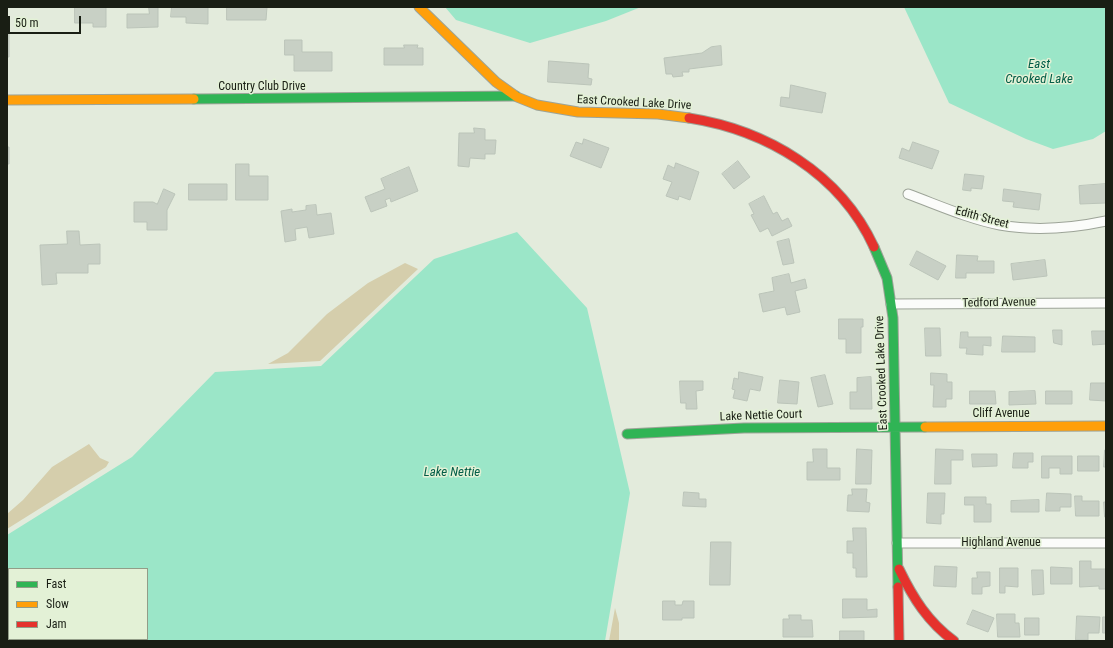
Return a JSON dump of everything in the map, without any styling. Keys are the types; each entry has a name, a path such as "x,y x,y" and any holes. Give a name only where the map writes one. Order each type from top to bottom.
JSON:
{"street":[{"name":"East Crooked Lake Drive","path":"419,7 487,72 516,96 541,106 568,112 606,115 668,115 716,122 744,130 777,145 805,162 832,187 859,219 883,266 891,304 895,346 899,641"},
{"name":"Country Club Drive","path":"7,100 516,96"},
{"name":"Edith Street","path":"908,194 968,216 999,225 1015,227 1068,227 1106,221"},
{"name":"Tedford Avenue","path":"891,304 1106,303"},
{"name":"Cliff Avenue","path":"896,427 1106,426"},
{"name":"Lake Nettie Court","path":"627,434 744,428 896,427"},
{"name":"Highland Avenue","path":"897,543 1106,543"},
{"name":"East Crooked Lake Drive","path":"897,565 917,605 928,619 954,641"}],"shaded area":[{"path":"405,263 418,269 320,361 268,364 288,353 327,314 368,283"},
{"path":"89,444 100,458 109,462 106,467 7,529 7,514 23,500 52,467"},
{"path":"615,608 619,623 619,641 609,641"}],"water":[{"path":"445,7 641,7 606,21 530,43 456,20"},
{"name":"East Crooked Lake","path":"904,7 1106,7 1106,131 1093,139 1053,149 1026,139 949,103"},
{"name":"Lake Nettie","path":"517,232 587,308 630,493 605,641 7,641 7,535 132,457 215,372 321,366 434,259"}],"building":[{"path":"75,7 106,7 106,27 93,27 93,23 75,23"},
{"path":"149,7 158,7 158,27 127,28 127,14 149,14"},
{"path":"172,7 208,7 208,24 186,23 186,17 171,17"},
{"path":"227,7 267,7 266,20 227,20"},
{"path":"7,22 9,22 9,57 7,57"},
{"path":"285,40 302,40 302,52 332,52 332,71 294,71 294,55 285,55"},
{"path":"404,45 418,45 417,48 423,48 423,65 384,65 384,48 404,48"},
{"path":"721,46 722,65 689,69 689,72 682,72 683,76 673,77 672,74 666,74 664,58 702,53 711,47"},
{"path":"549,61 589,64 588,78 592,79 591,85 548,82"},
{"path":"791,85 826,93 822,113 780,106 781,97 789,98"},
{"path":"474,128 485,129 485,140 496,140 495,154 485,154 485,159 470,158 469,167 458,166 459,133 474,133"},
{"path":"584,139 609,148 601,168 570,156 576,142 582,144"},
{"path":"913,142 939,151 932,169 899,158 902,148 909,151"},
{"path":"7,147 9,147 9,164 7,164"},
{"path":"738,161 750,177 734,189 722,174"},
{"path":"676,163 699,172 690,200 679,196 678,200 666,196 672,182 663,179 668,165 674,168"},
{"path":"236,164 249,164 249,176 268,176 268,200 236,200"},
{"path":"409,167 418,191 391,202 390,198 385,200 387,206 371,212 365,197 385,189 381,179"},
{"path":"965,174 984,176 982,189 971,188 971,191 963,190"},
{"path":"189,184 227,184 227,200 189,200"},
{"path":"1106,184 1106,203 1080,204 1079,186"},
{"path":"164,189 175,194 167,210 167,230 147,230 147,222 134,222 134,202 153,202 157,204"},
{"path":"1004,189 1041,194 1039,210 1013,207 1014,202 1003,201"},
{"path":"764,196 773,214 777,212 782,221 788,218 792,226 772,236 768,228 760,232 751,215 754,214 749,204"},
{"path":"316,205 317,215 331,213 334,234 309,238 307,227 295,229 296,240 285,242 281,211 292,209 292,212 306,210 306,206"},
{"path":"67,231 79,231 80,245 100,244 100,264 88,264 88,273 56,273 57,284 42,285 40,245 67,244"},
{"path":"789,239 794,263 783,265 777,242"},
{"path":"917,251 946,266 938,280 910,265"},
{"path":"957,255 978,256 977,261 994,261 994,273 966,273 966,278 956,278"},
{"path":"1045,260 1047,276 1013,280 1011,264"},
{"path":"789,274 791,283 805,279 807,288 795,291 800,312 787,315 785,307 763,312 759,294 774,291 772,278"},
{"path":"839,319 863,319 863,327 861,327 861,353 846,353 846,339 839,339"},
{"path":"925,328 940,328 941,356 926,356"},
{"path":"1053,330 1062,330 1062,345 1054,343"},
{"path":"1092,331 1106,331 1106,344 1093,345"},
{"path":"961,332 968,332 968,337 991,337 991,346 983,345 983,355 966,354 967,348 960,348"},
{"path":"1003,336 1035,337 1035,352 1002,352"},
{"path":"739,372 763,377 760,391 750,389 747,401 733,398 735,390 732,389 734,378 738,379"},
{"path":"931,373 947,374 947,382 952,382 952,399 946,399 946,407 933,407 934,385 931,385"},
{"path":"825,375 833,404 818,407 811,378"},
{"path":"871,377 872,409 850,409 850,392 857,392 857,378"},
{"path":"780,380 799,382 797,404 778,403"},
{"path":"680,381 703,381 703,390 696,391 697,409 686,409 686,403 681,403"},
{"path":"1091,383 1106,383 1106,401 1090,400"},
{"path":"970,391 995,391 996,404 970,404"},
{"path":"1035,391 1036,404 1009,405 1009,392"},
{"path":"1046,391 1072,391 1072,404 1046,404"},
{"path":"813,449 827,449 827,468 840,468 840,480 807,480 807,462 813,462"},
{"path":"857,449 872,450 871,484 856,484"},
{"path":"936,449 963,450 963,460 951,460 951,484 935,484"},
{"path":"1105,450 1106,467 1104,467"},
{"path":"1014,453 1033,453 1033,462 1028,462 1028,468 1013,468"},
{"path":"972,454 997,454 997,466 973,467"},
{"path":"1042,456 1072,456 1072,474 1060,474 1060,468 1049,468 1049,478 1042,478"},
{"path":"1078,456 1099,456 1099,471 1078,471"},
{"path":"852,489 867,489 866,502 870,503 869,512 847,511 848,495 852,495"},
{"path":"684,492 699,493 699,499 706,499 706,507 683,506"},
{"path":"928,493 945,493 944,514 941,514 941,524 927,523"},
{"path":"1047,493 1071,494 1071,507 1060,507 1060,511 1046,511"},
{"path":"1075,496 1082,496 1082,501 1099,501 1099,516 1076,516"},
{"path":"965,497 986,497 986,504 991,504 991,522 974,522 974,505 965,505"},
{"path":"1039,500 1039,512 1011,512 1011,501"},
{"path":"1104,502 1106,502 1106,517 1105,517"},
{"path":"853,528 866,528 867,577 856,577 856,568 853,568 853,553 847,553 847,541 853,541"},
{"path":"711,542 731,542 730,585 710,585"},
{"path":"1080,561 1091,561 1091,569 1106,569 1106,589 1099,589 1099,586 1080,587"},
{"path":"935,566 957,567 956,587 934,586"},
{"path":"1051,567 1072,568 1072,584 1051,584"},
{"path":"1000,568 1018,568 1018,587 1005,586 1005,593 1000,593"},
{"path":"1032,570 1043,570 1044,594 1033,595"},
{"path":"977,572 990,572 990,586 982,587 982,594 972,594 972,578 977,578"},
{"path":"843,599 867,599 867,610 877,609 877,617 843,618"},
{"path":"663,601 675,601 675,605 682,605 683,601 694,601 694,618 682,618 682,620 663,620"},
{"path":"973,610 994,618 988,632 967,624"},
{"path":"997,614 1015,614 1015,623 1019,623 1020,637 998,637"},
{"path":"789,615 801,615 801,620 812,620 813,637 783,637 783,619 789,619"},
{"path":"1077,616 1100,617 1099,633 1088,633 1088,640 1076,640"},
{"path":"1103,617 1106,617 1106,633 1103,633"},
{"path":"1025,618 1039,618 1039,635 1025,635"},
{"path":"840,631 864,631 864,641 840,641"}],"traffic: fast":[{"path":"194,99 516,96"},
{"path":"874,247 887,278 893,318 898,587"},
{"path":"627,434 744,428 925,427"}],"traffic: slow":[{"path":"419,7 496,82 517,97 537,105 578,112 658,114 689,118"},
{"path":"7,100 194,99"},
{"path":"925,427 1106,426"}],"traffic: jam":[{"path":"689,118 718,124 746,133 798,159 821,177 842,197 859,221 874,247"},
{"path":"899,569 922,609 936,626 954,641"},
{"path":"898,587 899,641"}]}
